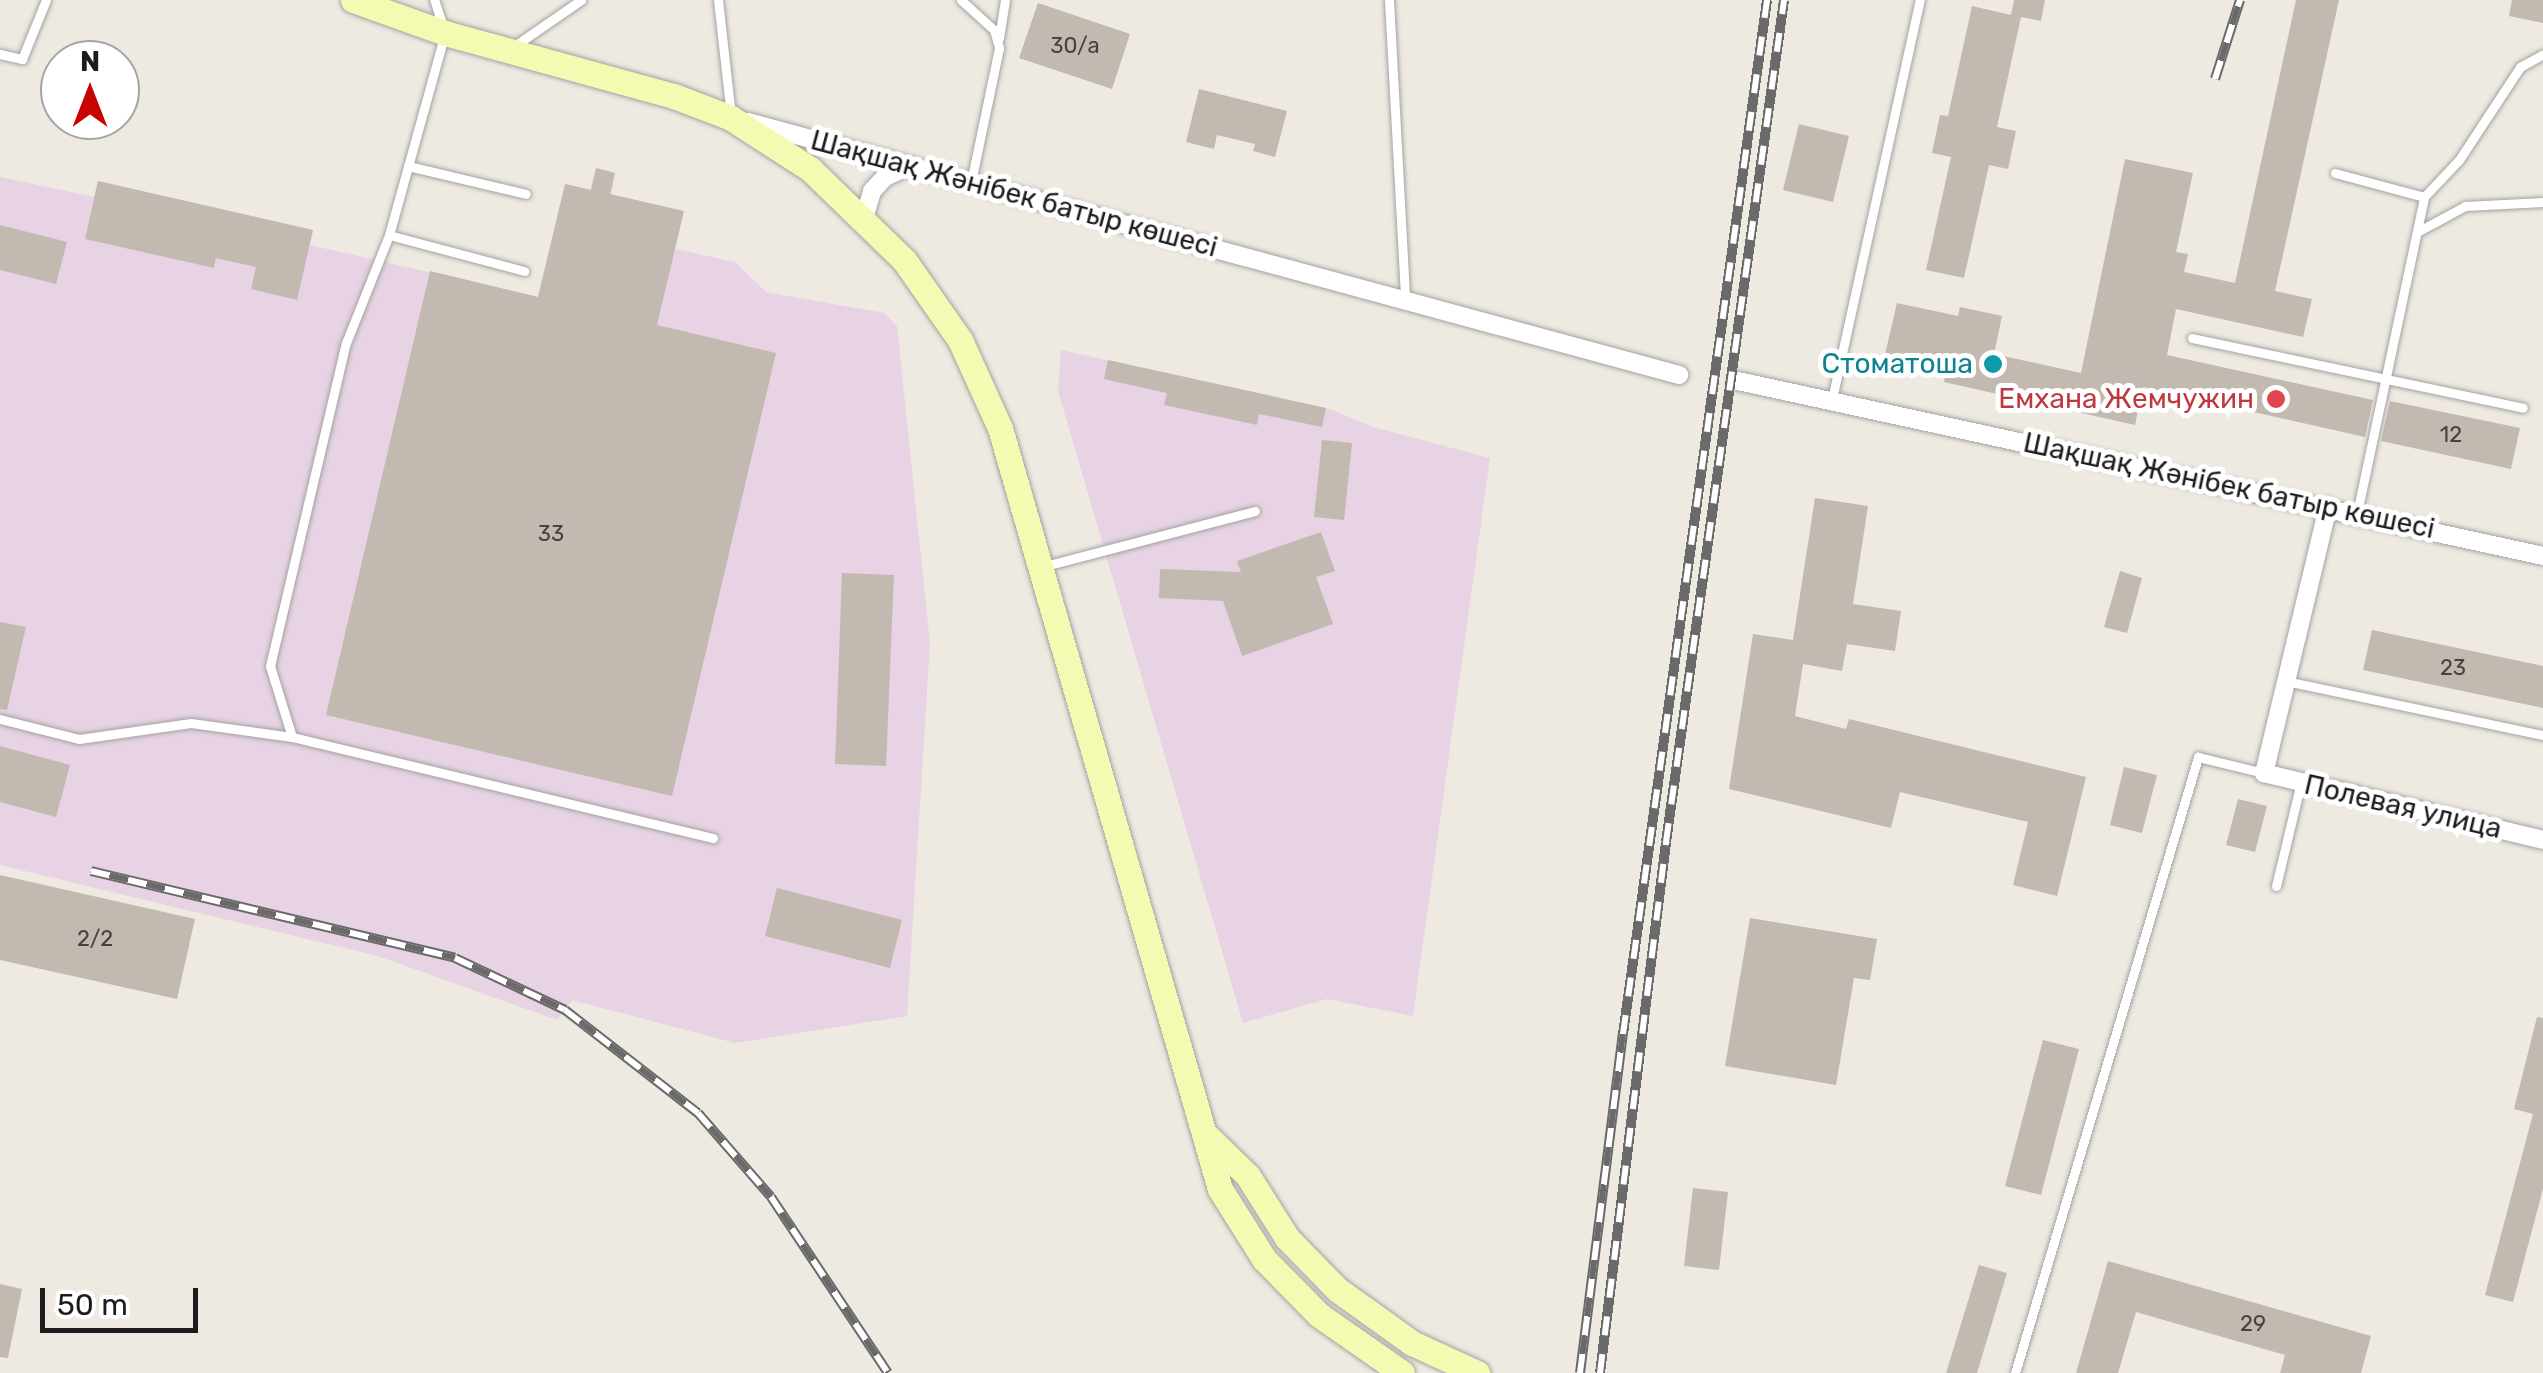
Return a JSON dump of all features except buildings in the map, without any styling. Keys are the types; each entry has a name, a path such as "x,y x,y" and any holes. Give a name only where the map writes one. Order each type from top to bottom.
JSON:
{"main road":[{"name":"Шақшақ Жәнібек батыр көшесі","path":"353,0 445,33 674,96 732,118"},
{"path":"732,118 810,169 864,218 904,260 960,340 1000,428 1208,1136 1220,1190 1264,1258 1319,1315 1402,1373"},
{"path":"1208,1136 1248,1176 1287,1238 1338,1290 1412,1343 1477,1373"}],"street":[{"name":"Шақшақ Жәнібек батыр көшесі","path":"732,118 1679,375"},
{"path":"864,218 872,191 885,177 909,166"},
{"name":"Шақшақ Жәнібек батыр көшесі","path":"1738,381 2543,556"},
{"path":"2264,773 2328,507"},
{"name":"Полевая улица","path":"2264,773 2543,840"}],"lane":[{"path":"0,54 22,59 46,0"},
{"path":"292,737 270,666 346,343 390,235 445,33 434,0"},
{"path":"507,51 580,0"},
{"path":"718,0 732,118"},
{"path":"962,0 998,40"},
{"path":"971,182 1005,0"},
{"path":"1389,0 1404,300"},
{"path":"1832,399 1920,0"},
{"path":"2357,514 2424,196 2460,160 2520,68 2543,54"},
{"path":"408,166 526,194"},
{"path":"2334,173 2424,196"},
{"path":"2416,232 2465,206 2543,202"},
{"path":"390,235 524,271"},
{"path":"2192,338 2523,408"},
{"path":"1042,566 1255,511"},
{"path":"2286,681 2543,735"},
{"path":"0,718 79,739 191,723 292,737 713,838"},
{"path":"2015,1373 2198,757 2264,773"},
{"path":"2276,886 2301,782"}],"shaded area":[{"path":"596,168 615,173 611,195 675,249 735,262 766,292 884,313 897,326 930,643 907,1016 735,1043 572,1000 557,1020 378,956 0,865 0,177 94,197 98,181 313,230 310,245 538,297 565,184 590,190"},
{"path":"1061,350 1333,410 1373,427 1490,458 1413,1016 1327,999 1243,1023 1058,391"}],"railway":[{"path":"1580,1373 1623,1034 1767,0"},
{"path":"1600,1373 1666,842 1784,0"},
{"path":"2215,79 2240,0"},
{"path":"91,871 455,958 565,1010 698,1113 771,1197 888,1373"}],"place":[{"name":"Стоматоша","path":"1993,364"},
{"name":"Емхана Жемчужин","path":"2276,399"}]}
